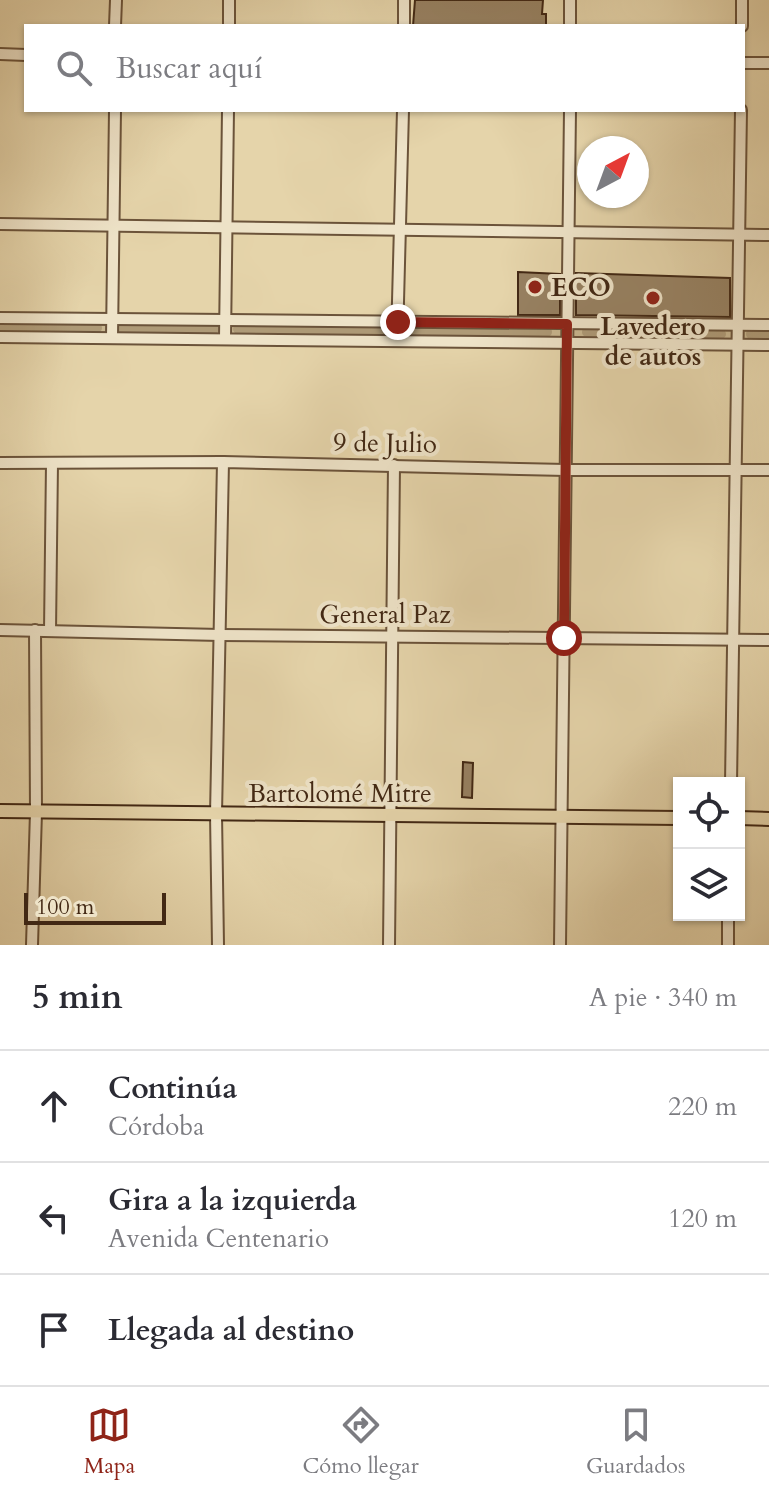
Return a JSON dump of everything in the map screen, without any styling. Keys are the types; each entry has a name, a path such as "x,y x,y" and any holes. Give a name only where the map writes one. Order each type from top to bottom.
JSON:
{"main road":[{"name":"Bartolomé Mitre","path":"0,811 673,818"},
{"path":"745,818 769,819"}],"street":[{"path":"115,24 116,0"},
{"path":"229,0 229,24"},
{"path":"404,0 404,24"},
{"path":"570,0 570,24"},
{"path":"742,0 742,24"},
{"path":"0,54 24,55"},
{"path":"745,63 769,63"},
{"path":"112,337 115,112"},
{"path":"225,338 228,112"},
{"path":"397,340 403,112"},
{"path":"560,945 570,112"},
{"path":"731,777 741,112"},
{"path":"0,224 769,235"},
{"path":"0,318 769,325"},
{"path":"0,337 769,345"},
{"path":"218,945 216,814 223,462"},
{"name":"9 de Julio","path":"0,463 223,462 566,470 769,470"},
{"path":"50,631 52,463"},
{"path":"389,945 394,465"},
{"name":"General Paz","path":"0,630 769,640"},
{"path":"32,945 36,812 35,630"},
{"path":"728,921 728,945"}],"shaded area":[{"path":"0,320 769,327 769,342 0,333"}],"building":[{"path":"415,0 543,0 542,14 546,14 546,24 413,24"},
{"path":"518,272 560,274 560,315 518,315"},
{"name":"Lavedero de autos","path":"576,273 730,278 730,317 576,315"},
{"path":"463,762 473,763 472,798 462,797"}],"waterway":[{"path":"0,327 97,328"},
{"path":"121,328 214,329"},
{"path":"238,329 383,331"},
{"path":"406,331 547,332"},
{"path":"587,332 721,334"},
{"path":"751,334 769,334"}],"place":[{"name":"ECO","path":"535,287"},
{"name":"Lavedero de autos","path":"653,298"}],"route":[{"path":"398,322 567,324 564,638"}]}
